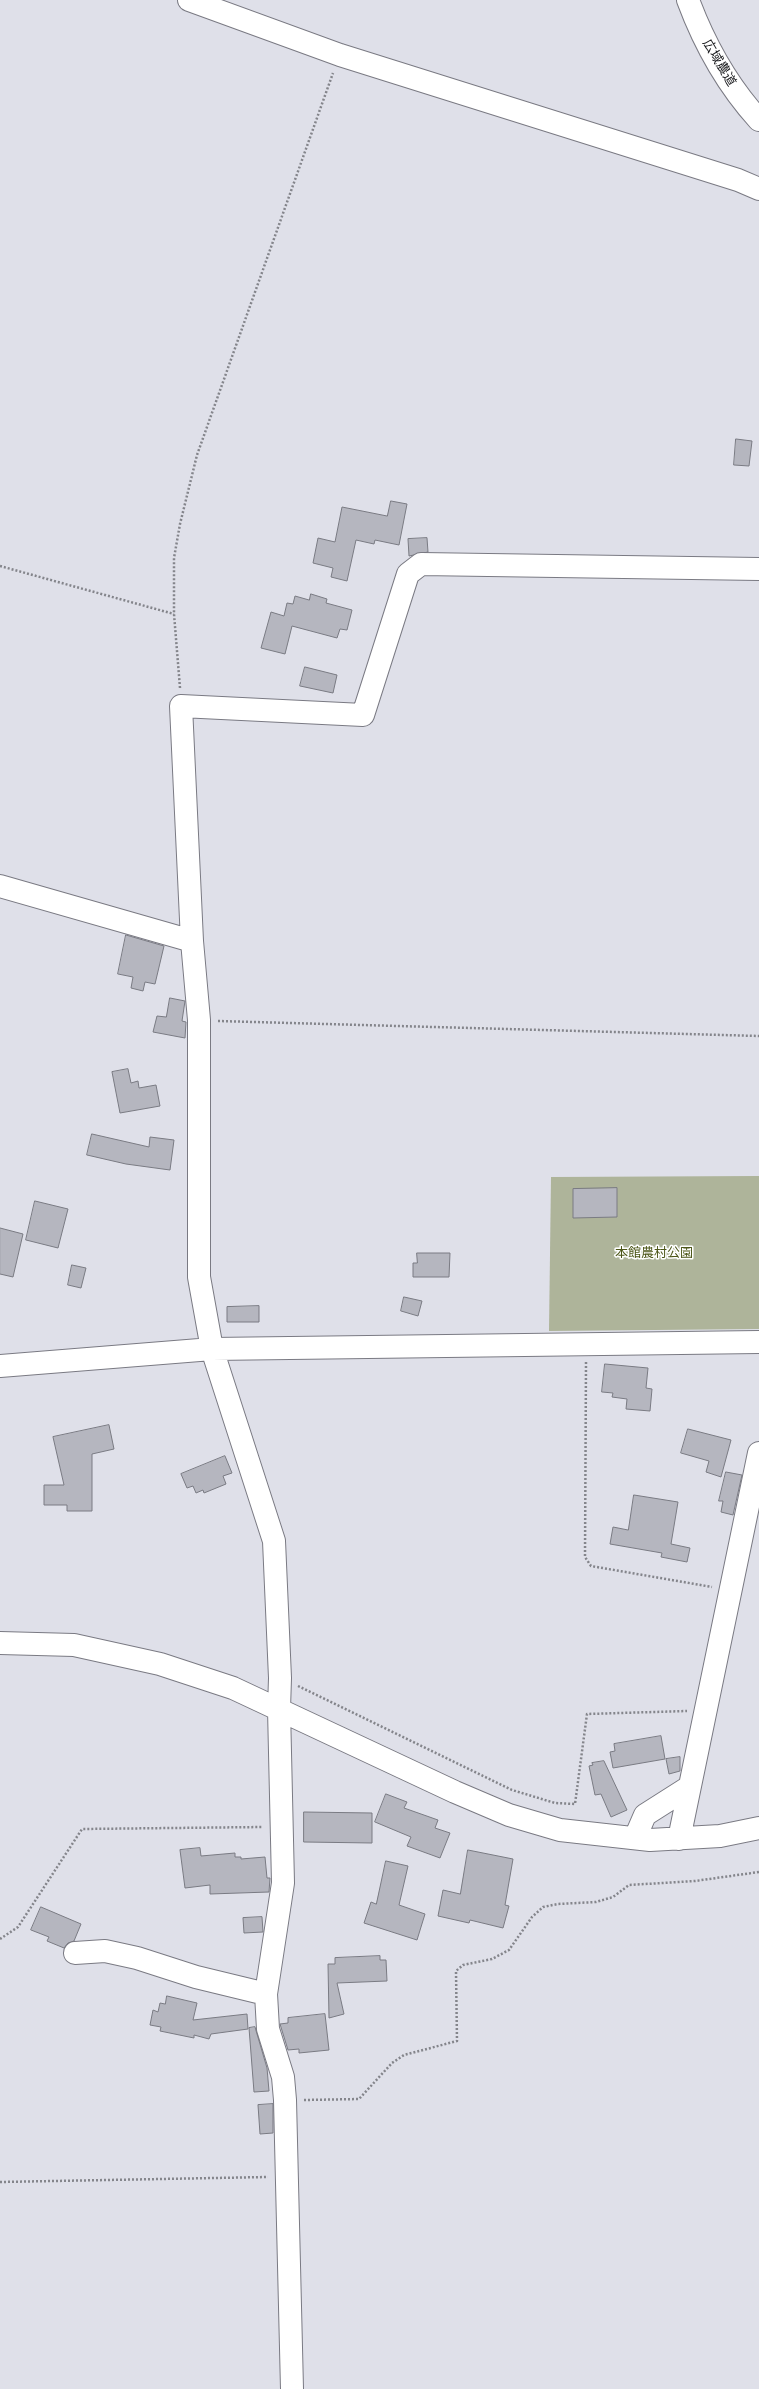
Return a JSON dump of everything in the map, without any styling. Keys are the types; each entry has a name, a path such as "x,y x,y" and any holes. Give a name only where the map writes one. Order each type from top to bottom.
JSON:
{"street":[{"path":"189,0 340,55 738,180 759,188"},
{"name":"広域農道","path":"688,0 708,47 732,85 759,120"},
{"path":"292,2389 289,2176 285,2100 283,2077 268,2029 266,1994 281,1902 282,1827 279,1709 280,1678 274,1542 212,1349 199,1277 199,1020 192,941 181,706 363,715 408,574 422,564 759,569"},
{"path":"0,886 192,941"},
{"path":"0,1366 212,1349 759,1342"},
{"path":"679,1839 759,1453"},
{"path":"0,1643 74,1645 160,1664 233,1688 509,1815 560,1830 650,1840 720,1836 759,1828"},
{"path":"635,1838 645,1815 689,1787"},
{"path":"75,1954 105,1951 137,1958 196,1977 266,1994"}],"path":[{"path":"181,706 179,653 174,614 174,558 180,524 197,455 340,55"},
{"path":"0,566 174,614"},
{"path":"199,1020 759,1036"},
{"path":"586,1345 585,1557 591,1566 730,1590"},
{"path":"280,1678 352,1711 512,1790 555,1803 575,1804 587,1714 705,1711"},
{"path":"0,1938 18,1927 82,1829 282,1827"},
{"path":"285,2100 359,2099 392,2063 404,2055 457,2041 456,1971 463,1965 492,1959 509,1950 532,1917 543,1907 558,1904 596,1902 613,1897 629,1885 695,1881 759,1872"},
{"path":"0,2182 289,2176"}],"green space":[{"name":"本館農村公園","path":"759,1176 759,1329 549,1331 551,1177"}],"building":[{"path":"736,439 752,441 749,466 734,465"},
{"path":"391,501 407,504 399,545 375,540 374,544 356,540 347,581 331,577 333,568 313,563 318,538 335,542 342,507 387,516"},
{"path":"427,538 428,552 409,556 408,539"},
{"path":"311,594 327,599 326,603 352,610 347,630 340,629 337,638 292,626 285,654 261,648 271,612 284,616 287,603 293,604 295,596 309,600"},
{"path":"305,667 337,675 333,693 300,686"},
{"path":"126,935 164,946 155,984 145,982 143,991 131,988 133,977 118,974"},
{"path":"170,998 185,1001 182,1021 186,1022 185,1038 153,1032 157,1016 166,1017"},
{"path":"128,1069 131,1083 138,1081 139,1088 156,1085 160,1106 120,1113 112,1072"},
{"path":"92,1134 149,1147 150,1137 174,1140 170,1170 126,1164 87,1155"},
{"path":"617,1188 617,1217 573,1218 573,1189"},
{"path":"35,1201 68,1209 58,1248 26,1240"},
{"path":"0,1228 23,1234 13,1277 0,1274"},
{"path":"417,1253 450,1253 449,1277 413,1277 413,1263 417,1263"},
{"path":"72,1265 86,1268 81,1288 68,1285"},
{"path":"404,1297 422,1301 418,1316 401,1311"},
{"path":"259,1306 259,1322 227,1322 227,1307"},
{"path":"605,1364 648,1368 646,1388 652,1389 650,1411 626,1409 627,1399 612,1397 613,1393 602,1392"},
{"path":"109,1425 114,1449 92,1454 92,1511 67,1511 67,1505 44,1505 44,1485 64,1485 53,1437"},
{"path":"688,1429 731,1440 721,1477 706,1472 709,1461 681,1453"},
{"path":"225,1456 232,1473 223,1476 226,1484 204,1493 203,1490 196,1493 193,1486 187,1488 181,1474"},
{"path":"726,1472 742,1475 733,1515 721,1512 723,1501 719,1501"},
{"path":"634,1495 678,1502 671,1544 690,1548 687,1562 661,1557 662,1553 610,1544 613,1527 628,1530"},
{"path":"661,1736 665,1759 613,1768 610,1752 615,1751 614,1744"},
{"path":"680,1757 680,1771 669,1774 666,1759"},
{"path":"604,1761 627,1810 611,1817 601,1794 595,1795 589,1766 593,1765 592,1763"},
{"path":"386,1794 407,1802 404,1808 438,1820 435,1828 450,1833 440,1858 407,1846 411,1837 375,1822"},
{"path":"304,1812 372,1813 372,1843 304,1842"},
{"path":"200,1848 201,1856 235,1853 235,1857 241,1857 241,1859 265,1857 267,1878 270,1878 269,1892 210,1894 210,1885 185,1888 180,1850"},
{"path":"468,1850 513,1859 505,1905 509,1906 503,1928 470,1920 469,1923 438,1916 443,1890 460,1894"},
{"path":"386,1861 408,1866 399,1905 425,1914 417,1940 364,1923 371,1902 376,1904"},
{"path":"41,1907 81,1924 74,1941 68,1943 64,1948 47,1941 49,1937 31,1930"},
{"path":"262,1917 263,1932 244,1933 243,1918"},
{"path":"380,1956 380,1960 386,1960 387,1981 337,1983 344,2014 329,2018 328,1964 335,1964 335,1958"},
{"path":"167,1996 197,2003 193,2020 247,2014 248,2029 211,2034 209,2039 194,2035 194,2038 160,2031 161,2027 150,2025 153,2010 158,2012 160,2003 165,2004"},
{"path":"325,2014 329,2050 299,2053 299,2049 288,2050 280,2024 288,2023 288,2018"},
{"path":"255,2027 267,2068 269,2091 254,2092 249,2028"},
{"path":"273,2104 273,2133 260,2134 258,2105"}]}
